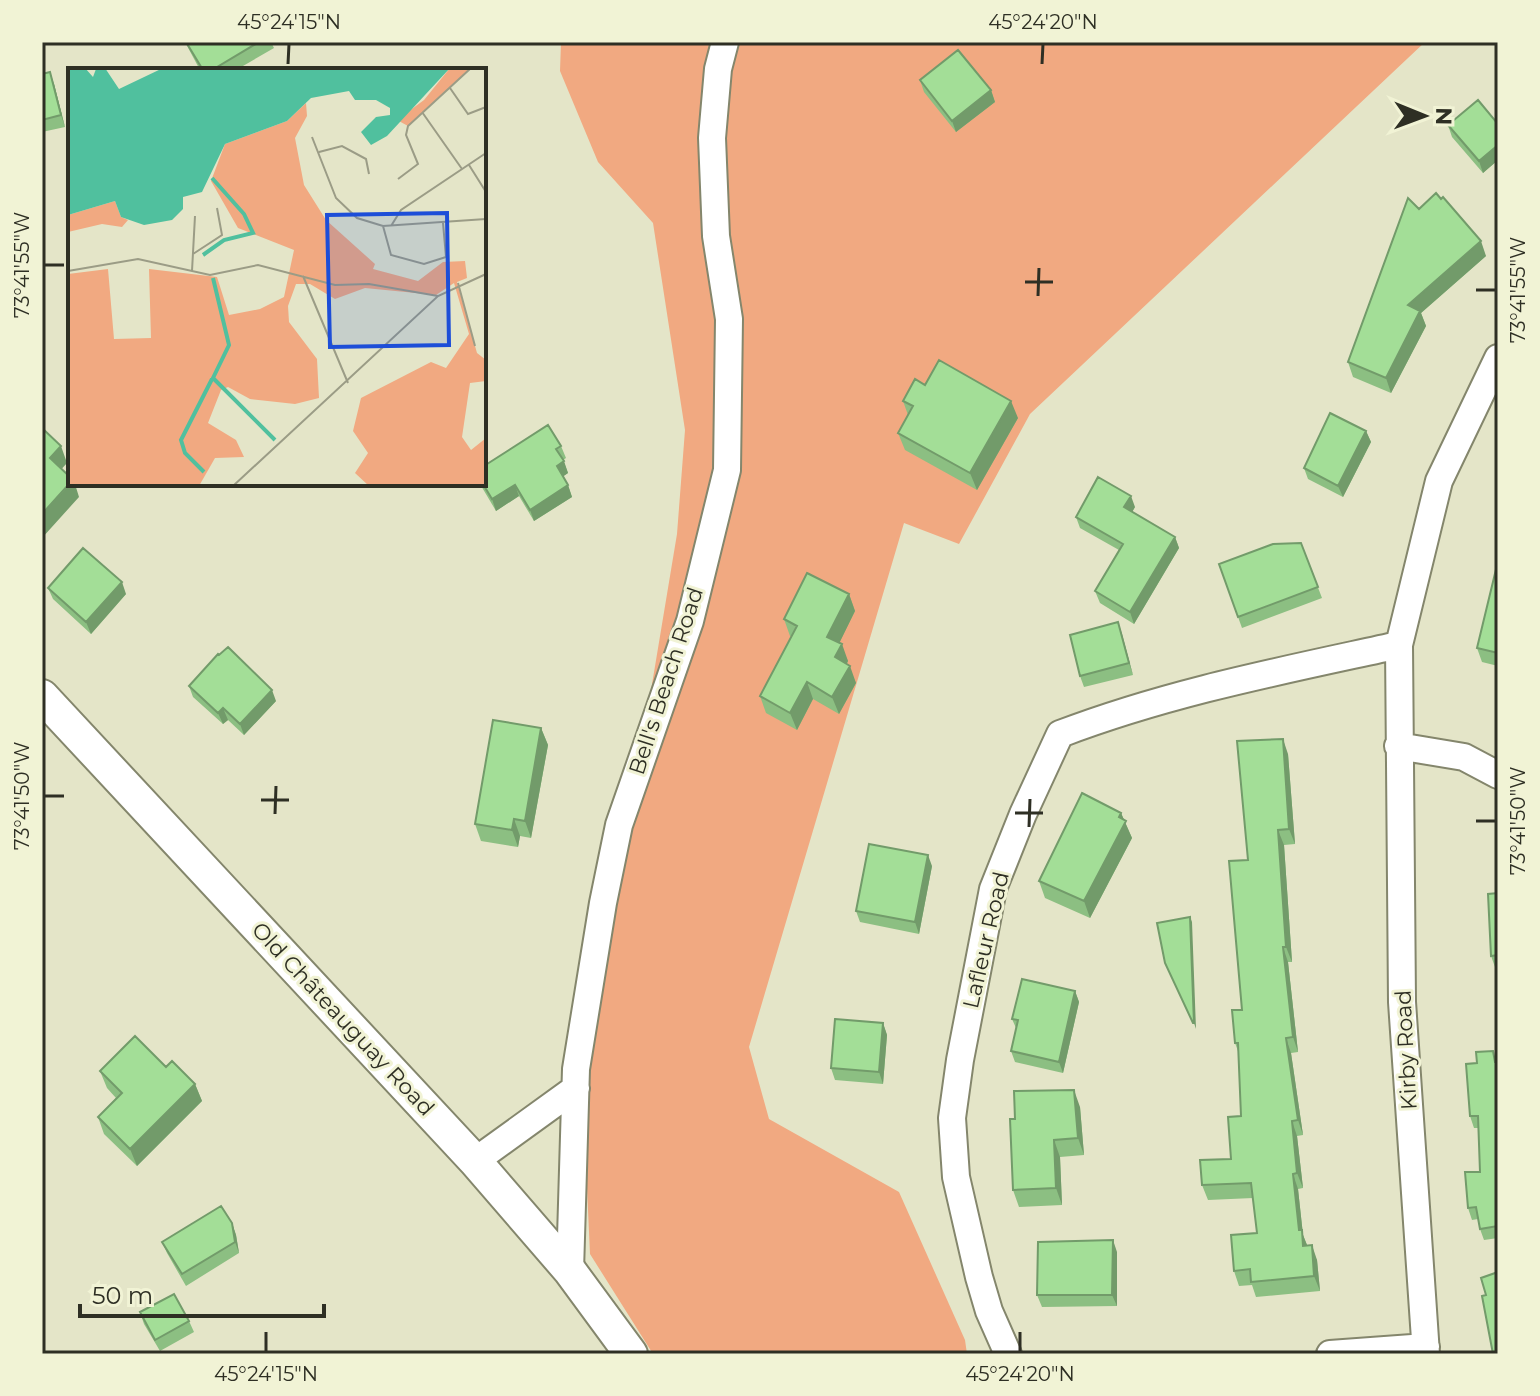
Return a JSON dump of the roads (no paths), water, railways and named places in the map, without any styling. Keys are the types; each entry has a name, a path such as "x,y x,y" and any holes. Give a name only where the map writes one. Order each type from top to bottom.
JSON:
{"street":[{"name":"Bell's Beach Road","path":"570,1271 576,1088 587,996 619,825 690,621 727,470 729,319 716,236 712,138 718,69 725,42"},
{"name":"Kirby Road","path":"1426,1350 1402,1002 1399,645 1439,481 1498,358"},
{"name":"Lafleur Road","path":"1008,1354 989,1311 979,1277 956,1177 952,1118 993,889 1060,734 1109,716 1226,682 1399,645"},
{"name":"Old Châteauguay Road","path":"42,696 475,1161 570,1271 631,1354"},
{"path":"1398,746 1464,757 1498,775"},
{"path":"475,1161 576,1088"},
{"path":"1330,1354 1426,1350"}]}
